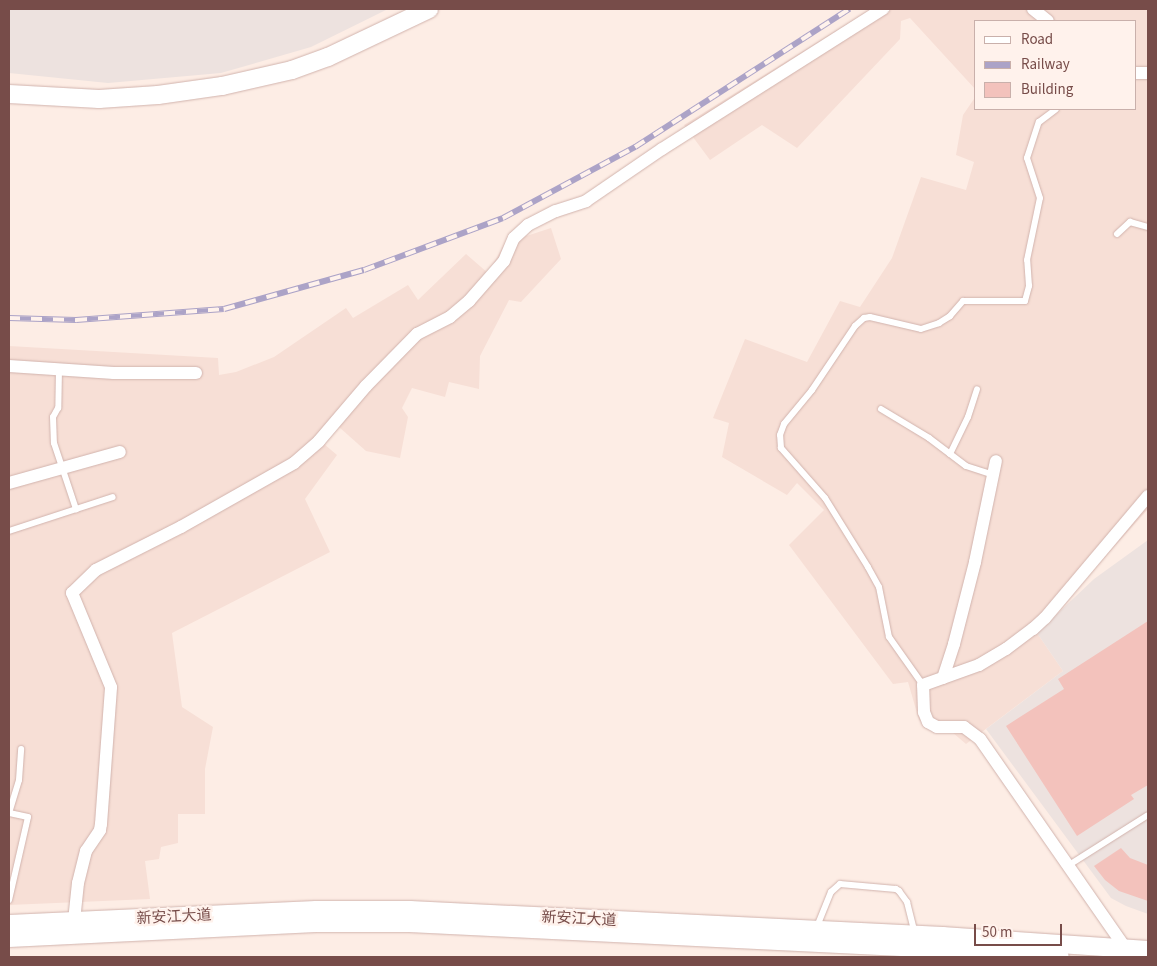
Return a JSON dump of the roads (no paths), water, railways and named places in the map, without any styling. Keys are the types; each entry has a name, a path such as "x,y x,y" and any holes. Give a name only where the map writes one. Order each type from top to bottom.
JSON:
{"main road":[{"path":"9,94 109,98 167,94 222,86 292,70 328,57 372,38 429,9"},
{"name":"新安江大道","path":"9,924 363,909 915,935 1148,950"},
{"name":"新安江大道","path":"9,938 316,923 409,923 941,949 1060,957"}],"street":[{"path":"74,922 78,883 86,851 101,824 110,688 72,593 96,570 181,526 294,463 319,441 366,386 416,334 450,317 469,301 504,261 514,238 528,225 556,211 586,201 662,149 883,9"},
{"path":"1033,9 1047,20"},
{"path":"9,366 114,373 196,373"},
{"path":"9,483 120,452"},
{"path":"943,678 954,644 996,461"},
{"path":"1126,949 980,739 964,727 936,727 928,722 924,712 923,685 993,658 1033,629 1046,618 1148,496"}],"lane":[{"path":"923,685 889,638 879,587 868,567 825,498 781,448 780,435 784,424 812,390 855,326 864,318 870,316 909,326 928,328 950,316 964,302 1025,301 1029,286 1027,260 1040,198 1027,158 1039,122 1055,110"},
{"path":"1117,234 1130,222 1148,227"},
{"path":"59,369 58,408 53,418 54,443 76,509"},
{"path":"950,454 968,417 977,389"},
{"path":"881,409 930,438 966,466 994,475"},
{"path":"9,531 113,497"},
{"path":"9,900 28,818 9,813 19,780 21,750"},
{"path":"1069,865 1148,815"},
{"path":"816,930 831,892 840,884 896,889 900,891 907,902 915,935"}],"railway":[{"path":"9,318 76,320 224,309 364,270 503,218 635,147 849,9"}]}
